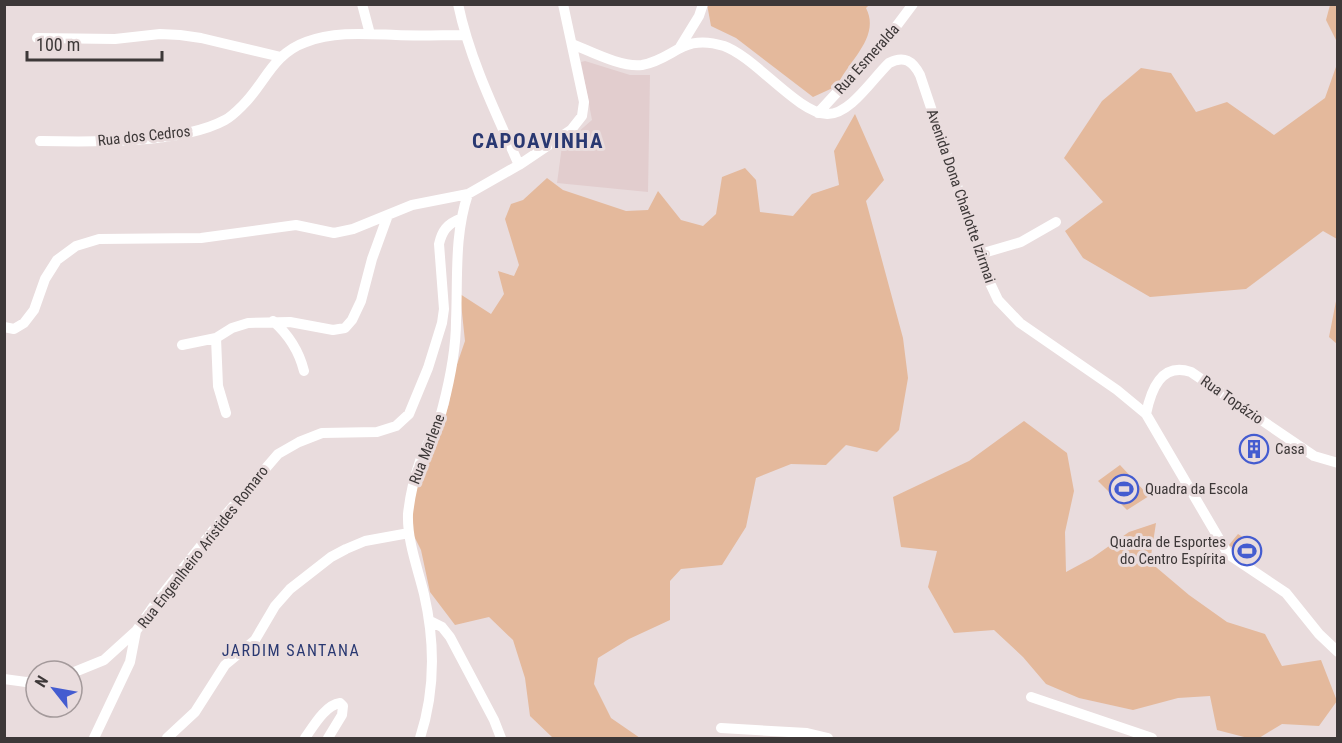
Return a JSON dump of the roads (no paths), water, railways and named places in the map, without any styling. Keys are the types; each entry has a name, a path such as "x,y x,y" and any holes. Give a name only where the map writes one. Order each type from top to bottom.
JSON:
{"street":[{"path":"362,4 370,34"},
{"path":"458,4 465,35 483,84 519,165"},
{"path":"4,327 14,329 24,323 34,310 45,279 57,260 76,246 99,239 201,238 296,225 334,233 353,229 412,205 468,194 519,165 570,130 582,116 584,102 562,4"},
{"path":"680,47 704,4"},
{"name":"Rua Esmeralda","path":"818,112 882,44 913,4"},
{"path":"37,38 115,39 160,34 180,35 281,57"},
{"name":"Rua dos Cedros","path":"40,141 89,142 143,138 186,133 206,128 226,120 244,104 281,57 304,42 324,37 370,34 465,35"},
{"path":"572,44 615,61 640,65 680,47 702,42 725,47 747,59 801,103 818,112"},
{"name":"Avenida Dona Charlotte Izirmai","path":"818,112 826,115 844,110 889,63 903,58 910,62 920,75 989,281 998,300 1008,312 1125,396 1146,414 1228,554 1286,593 1319,634 1338,652"},
{"name":"Rua Marlene","path":"420,738 431,690 432,651 430,621 409,533 408,515 420,461 443,407 456,319 457,240 460,219 468,194"},
{"path":"182,345 216,338 232,328 248,323 290,322 333,330 345,327 361,301 372,259 388,215"},
{"name":"Rua Engenlheiro Aristides Romaro","path":"84,668 104,660 136,631 222,519 278,454 299,442 322,434 377,432 396,426 409,414 428,368 442,323 444,309 439,244 441,234 452,222 460,219"},
{"path":"980,254 1021,242 1056,222"},
{"path":"273,321 292,342 301,358 304,371"},
{"path":"216,338 218,386 226,413"},
{"name":"Rua Topázio","path":"1146,414 1151,392 1158,382 1173,370 1181,369 1191,372 1314,456 1338,463"},
{"path":"167,738 195,712 225,665 255,640 275,606 290,589 331,556 365,541 409,533"},
{"path":"430,621 442,627 450,637 494,720 501,738"},
{"path":"94,738 130,662 136,631"},
{"path":"4,679 24,682"},
{"path":"1031,697 1152,738"},
{"path":"305,738 333,705 340,704 344,709 328,738"},
{"path":"721,728 807,733 828,738"}],"place":[{"name":"Casa","path":"1254,449"},
{"name":"Quadra da Escola","path":"1124,489"},
{"name":"Quadra de Esportes do Centro Espírita","path":"1247,551"}],"district":[{"name":"CAPOAVINHA","path":"538,141"},
{"name":"JARDIM SANTANA","path":"291,650"}]}
